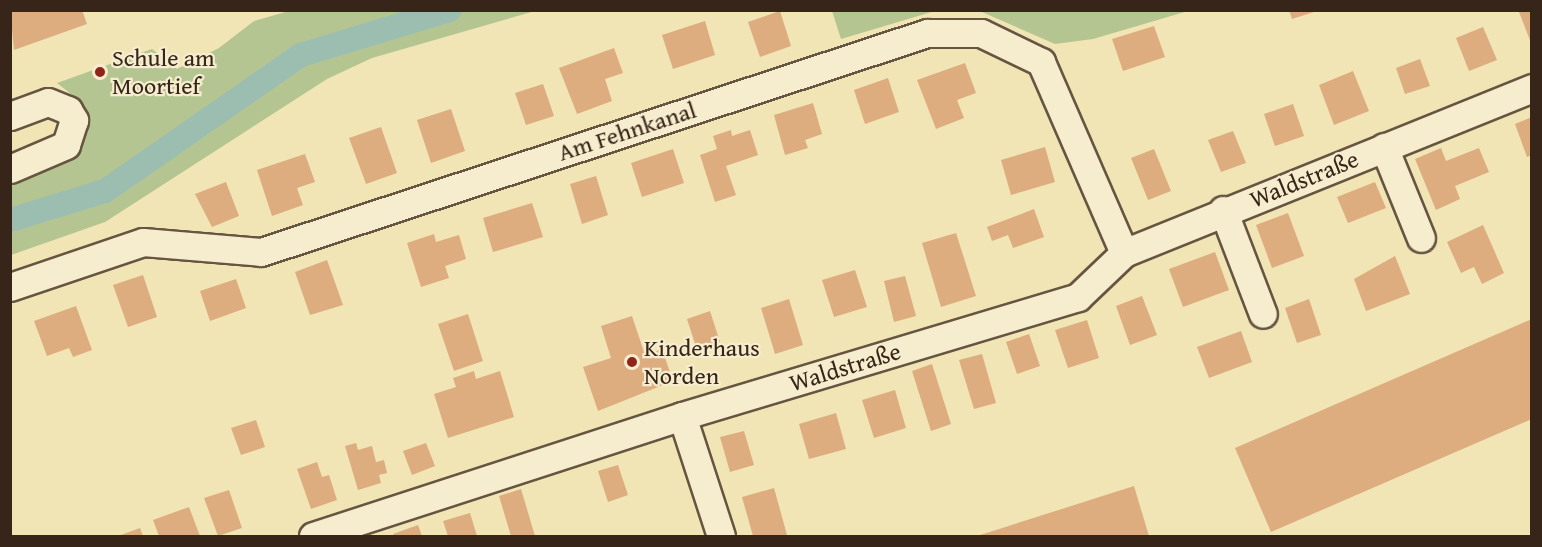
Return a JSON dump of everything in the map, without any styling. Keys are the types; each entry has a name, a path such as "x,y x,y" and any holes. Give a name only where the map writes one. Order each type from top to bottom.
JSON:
{"street":[{"name":"Am Fehnkanal","path":"10,287 143,242 261,252 927,33 981,33 1041,62 1124,253"},
{"name":"Waldstraße","path":"313,537 682,417 1078,297 1124,253 1223,210 1532,88"},
{"path":"10,117 48,102 68,110 74,120 66,145 10,169"},
{"name":"Waldstraße","path":"1384,147 1421,238"},
{"name":"Waldstraße","path":"1223,210 1263,314"},
{"path":"682,417 721,537"}],"green space":[{"path":"832,10 935,11 841,39"},
{"path":"1188,10 1093,39 1055,44 982,12 963,11"},
{"path":"289,11 535,11 372,58 327,79 105,222 11,255 11,182 66,156 85,119 76,98 57,83 152,49 177,69 219,48 254,21"}],"building":[{"name":"Schule am Moortief","path":"10,10 82,10 87,24 14,50"},
{"path":"1289,10 1317,10 1317,11 1292,19"},
{"path":"1532,10 1532,43 1531,43 1519,12"},
{"path":"780,11 791,46 760,57 748,22"},
{"path":"705,21 715,55 673,69 662,35"},
{"path":"1154,26 1165,57 1123,71 1112,39"},
{"path":"1483,27 1497,60 1469,71 1456,38"},
{"path":"614,48 623,73 605,79 612,101 577,114 559,68"},
{"path":"1420,59 1430,86 1405,94 1396,68"},
{"path":"965,63 976,93 957,100 964,118 936,129 917,80"},
{"path":"1353,71 1369,111 1334,125 1319,85"},
{"path":"888,78 899,112 865,124 854,90"},
{"path":"543,84 554,116 526,125 515,93"},
{"path":"813,103 822,134 805,140 808,148 785,155 774,115"},
{"path":"1293,104 1304,136 1275,146 1264,114"},
{"path":"451,109 465,151 431,163 417,120"},
{"path":"1532,117 1532,155 1527,157 1515,124"},
{"path":"381,127 397,173 366,184 349,138"},
{"path":"731,130 732,136 750,130 758,155 726,166 736,195 715,202 700,155 717,149 713,136"},
{"path":"1233,131 1246,163 1221,172 1208,140"},
{"path":"1045,147 1055,182 1011,195 1001,160"},
{"path":"1441,148 1446,161 1479,148 1489,172 1455,186 1460,199 1436,210 1415,159"},
{"path":"673,149 684,183 642,197 631,163"},
{"path":"1154,149 1171,191 1148,200 1131,158"},
{"path":"305,154 315,182 297,188 303,205 272,216 257,170"},
{"path":"596,176 608,215 582,224 570,184"},
{"path":"226,182 239,216 212,227 195,194"},
{"path":"1375,182 1386,208 1348,223 1337,197"},
{"path":"532,203 543,237 493,252 483,218"},
{"path":"1034,209 1044,237 1013,248 1008,235 992,241 987,227"},
{"path":"1288,213 1304,256 1272,268 1256,225"},
{"path":"1483,225 1504,273 1482,284 1474,267 1461,273 1447,242"},
{"path":"956,233 976,296 941,307 922,243"},
{"path":"434,234 436,242 459,235 466,259 445,266 449,278 421,287 407,243"},
{"path":"1215,252 1229,290 1183,307 1169,269"},
{"path":"1395,256 1410,294 1366,311 1354,279"},
{"path":"327,260 343,305 310,315 295,272"},
{"path":"855,270 867,307 834,317 822,280"},
{"path":"143,275 157,317 128,327 113,285"},
{"path":"905,276 916,316 894,322 884,281"},
{"path":"236,279 246,308 210,321 200,291"},
{"path":"1142,296 1157,335 1130,345 1116,306"},
{"path":"789,299 803,345 775,354 761,308"},
{"path":"1309,299 1321,335 1297,343 1285,308"},
{"path":"76,306 92,350 73,357 69,348 47,356 34,321"},
{"path":"710,311 720,342 697,350 687,319"},
{"path":"468,314 483,361 454,371 438,324"},
{"name":"Kinderhaus Norden","path":"632,316 645,355 662,349 673,381 598,411 583,367 611,358 601,326"},
{"path":"1532,319 1532,419 1271,532 1235,448"},
{"path":"1087,320 1099,358 1068,368 1055,330"},
{"path":"1241,331 1252,362 1209,378 1197,347"},
{"path":"1029,334 1040,366 1017,374 1006,342"},
{"path":"982,354 996,403 974,409 959,360"},
{"path":"932,364 951,424 931,431 912,371"},
{"path":"474,371 476,379 500,371 514,417 448,438 434,394 456,387 453,378"},
{"path":"895,390 906,428 874,438 862,400"},
{"path":"836,413 846,449 809,459 799,424"},
{"path":"256,420 265,447 241,455 231,428"},
{"path":"744,431 754,465 730,472 720,437"},
{"path":"356,443 358,450 372,446 376,462 384,460 387,473 379,475 381,483 358,490 345,446"},
{"path":"426,443 435,466 412,475 403,451"},
{"path":"317,462 322,477 329,475 337,500 311,509 297,469"},
{"path":"618,465 628,495 608,502 598,471"},
{"path":"1134,486 1149,536 977,536"},
{"path":"774,488 787,535 753,536 742,497"},
{"path":"521,489 535,536 511,536 499,496"},
{"path":"229,490 242,528 218,536 204,498"},
{"path":"189,507 200,536 159,536 153,520"},
{"path":"470,513 477,536 448,536 443,521"},
{"path":"418,525 422,536 394,536 393,534"},
{"path":"140,528 143,536 118,536"}],"waterway":[{"path":"10,220 105,191 301,55 449,10"}],"place":[{"name":"Schule am Moortief","path":"100,72"},
{"name":"Kinderhaus Norden","path":"632,362"}]}
